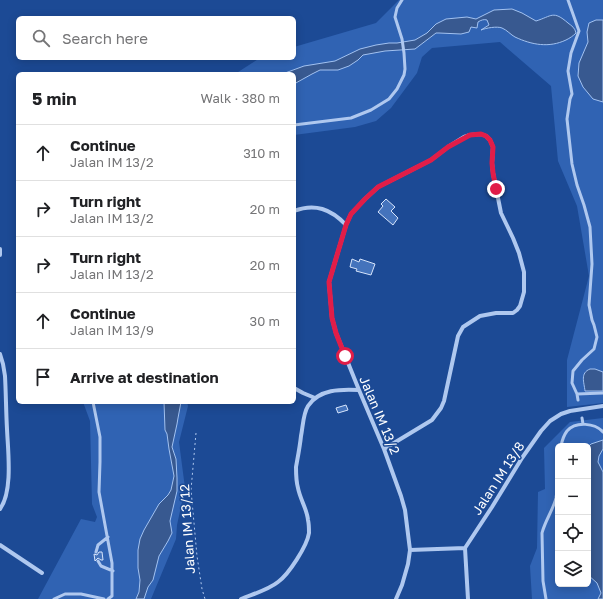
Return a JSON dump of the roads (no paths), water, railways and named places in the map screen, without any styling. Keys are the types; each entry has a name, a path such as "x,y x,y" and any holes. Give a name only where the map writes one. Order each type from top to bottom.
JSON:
{"street":[{"name":"Jalan IM 13/2","path":"384,448 432,420 441,408 444,401 458,336 462,328 480,316 513,312 520,306 524,292 524,272 519,253 501,213 493,173 493,147 490,140 481,134 464,137 431,160 378,187 365,199 351,214 346,225 329,282 332,318 336,333 384,448 398,485 405,510 410,550 408,564 396,599"},
{"path":"296,211 307,208 321,208 338,216 346,225"},
{"path":"0,249 0,255"},
{"path":"0,354 5,376 8,480 7,494 0,509"},
{"path":"296,389 315,398"},
{"path":"241,599 278,582 288,572 304,548 309,533 308,521 305,507 298,489 296,467 304,417 308,406 315,398 331,390 359,390"},
{"name":"Jalan IM 13/8","path":"465,548 522,458 550,421 561,414 570,411 603,406"},
{"path":"0,545 42,573"},
{"path":"410,550 465,548 468,599"}],"lane":[{"path":"296,125 351,118 371,110 383,103 397,89 404,75 405,69 402,38 395,17 397,8 402,0"},
{"path":"568,0 579,30 571,53 568,71 572,94 567,119 572,164 590,227 592,264 589,305 597,337 594,348 572,371 572,383 578,400"},
{"path":"577,394 603,393"},
{"path":"93,404 100,437 99,492 113,571 112,596 108,599"},
{"path":"582,418 583,424"},
{"path":"562,443 568,430 577,425 583,424 597,426 603,432"},
{"path":"546,599 543,581 542,533 556,499 557,479"},
{"path":"96,552 98,545 108,537"},
{"path":"98,561 101,566 113,571"},
{"path":"54,599 65,594 81,594 104,599"}]}
